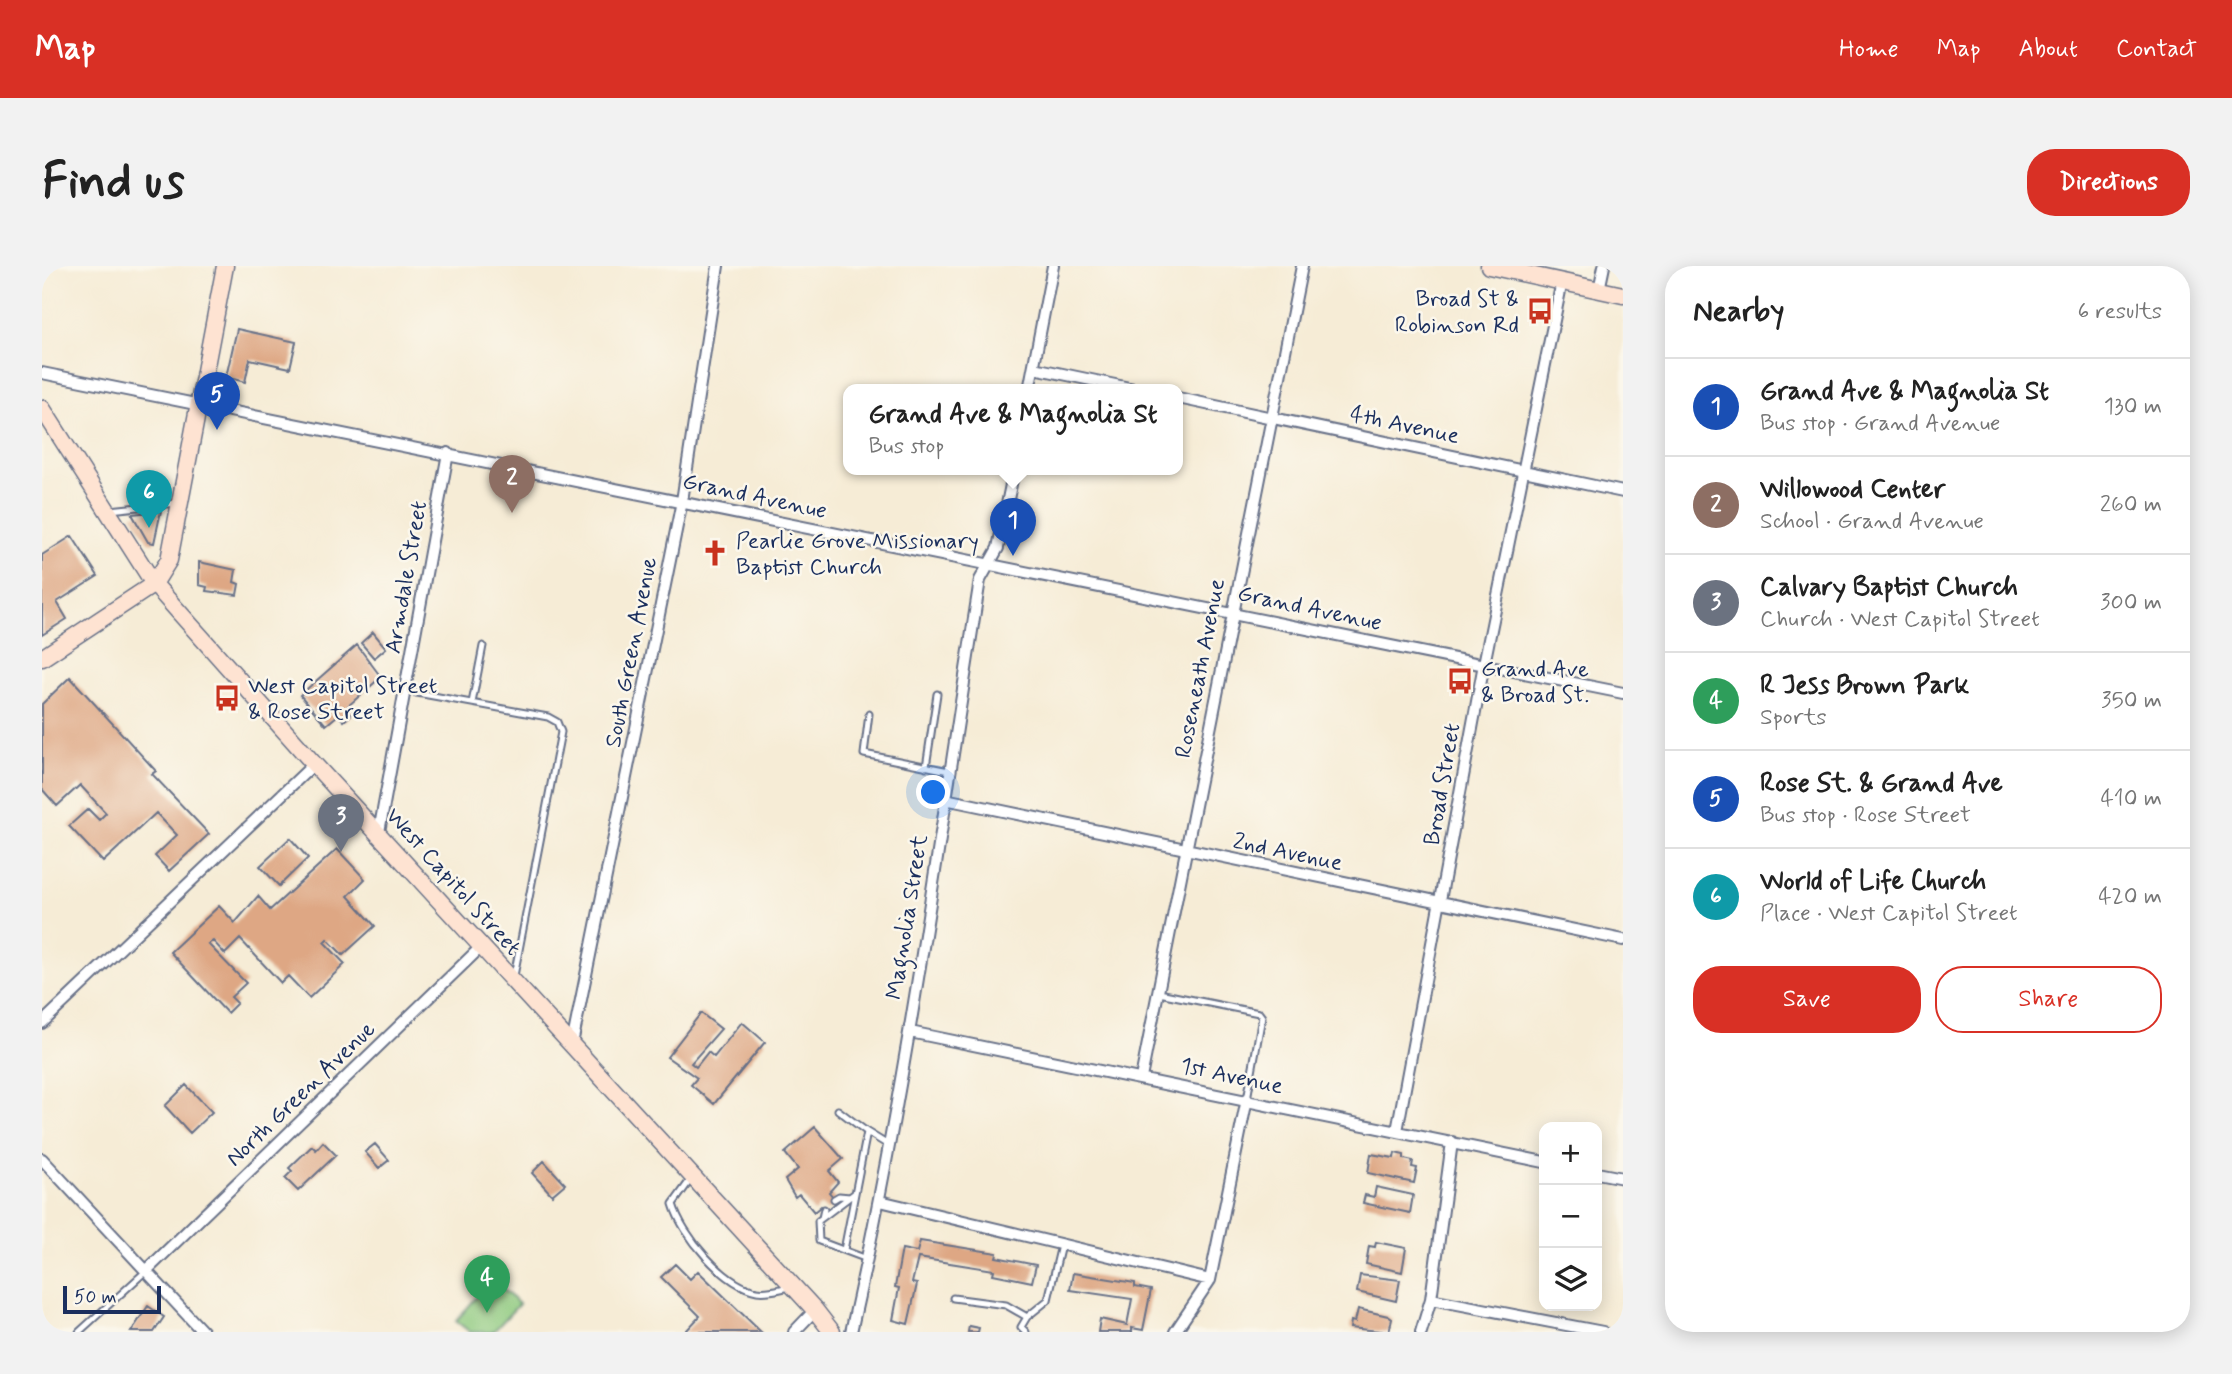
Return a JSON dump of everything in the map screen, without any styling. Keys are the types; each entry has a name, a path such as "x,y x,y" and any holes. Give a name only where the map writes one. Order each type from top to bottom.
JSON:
{"main road":[{"path":"42,658 154,584 169,560 225,266"},
{"path":"1489,266 1623,295"},
{"name":"West Capitol Street","path":"42,408 154,584 314,764 815,1310 832,1332"}],"street":[{"name":"South Green Avenue","path":"572,1044 682,501 718,266"},
{"path":"1030,384 1053,266"},
{"name":"Roseneath Avenue","path":"1141,1078 1187,851 1231,611 1302,266"},
{"path":"1599,290 1604,266"},
{"name":"Broad Street","path":"1397,1131 1485,664 1562,281"},
{"path":"1034,368 1110,384"},
{"name":"Grand Avenue","path":"42,373 1231,611 1623,694"},
{"name":"4th Avenue","path":"1183,399 1623,492"},
{"name":"Armdale Street","path":"379,832 448,453"},
{"name":"Magnolia Street","path":"850,1332 880,1201 910,1032 980,580 998,548 1013,475"},
{"path":"42,1023 314,764"},
{"name":"2nd Avenue","path":"945,799 1623,940"},
{"name":"North Green Avenue","path":"146,1271 482,946"},
{"name":"1st Avenue","path":"910,1032 1539,1161"},
{"path":"1175,1332 1210,1280 1247,1099"},
{"path":"1421,1332 1431,1298 1452,1142"},
{"path":"42,1159 203,1332"},
{"path":"1602,1174 1623,1178"},
{"path":"880,1201 1210,1280"},
{"path":"1431,1298 1603,1332"},
{"path":"794,1332 815,1310"}],"lane":[{"path":"107,510 180,502"},
{"path":"472,703 483,646"},
{"path":"406,691 548,717 557,722 561,732 513,979"},
{"path":"926,767 937,694"},
{"path":"869,714 864,754 949,771"},
{"path":"1159,993 1259,1013 1262,1022 1247,1099"},
{"path":"838,1110 890,1146"},
{"path":"844,1250 867,1132"},
{"path":"693,1177 673,1204 679,1223 726,1276 755,1291 767,1292 793,1286"},
{"path":"834,1199 853,1195"},
{"path":"853,1195 818,1221 819,1241 867,1259"},
{"path":"822,1218 824,1209"},
{"path":"1026,1332 1021,1326 1027,1317 1048,1300 1061,1244"},
{"path":"79,1332 146,1271"},
{"path":"954,1298 1006,1306 1027,1317"}],"green space":[{"path":"492,1279 519,1304 493,1332 470,1332 456,1321"}],"building":[{"path":"237,329 296,342 290,368 250,359 245,382 226,377"},
{"path":"161,511 154,543 148,542 132,514"},
{"path":"72,536 98,576 57,602 67,619 42,635 42,555"},
{"path":"199,562 236,570 234,582 239,584 237,595 206,591 207,587 199,585"},
{"path":"373,632 386,648 374,658 361,643"},
{"path":"357,645 381,677 348,706 354,712 344,721 338,715 326,725 300,695"},
{"path":"70,677 156,771 152,774 209,834 169,871 155,856 177,835 156,813 103,862 69,826 88,809 99,820 106,813 80,785 57,806 42,789 42,704"},
{"path":"290,838 308,858 279,886 260,866"},
{"path":"337,849 365,879 348,896 375,926 343,955 327,939 324,942 345,964 309,998 288,976 281,983 240,939 225,954 213,941 208,944 246,983 231,997 237,1003 227,1013 170,952 219,906 235,923 258,896 270,910"},
{"path":"701,1013 721,1029 691,1063 696,1067 708,1052 714,1057 742,1022 765,1042 714,1104 691,1085 697,1078 667,1057"},
{"path":"186,1085 212,1112 190,1133 165,1106"},
{"path":"815,1127 843,1159 829,1171 838,1182 829,1192 837,1202 827,1211 821,1206 814,1212 799,1194 795,1197 785,1180 798,1169 785,1153"},
{"path":"323,1142 336,1155 298,1191 285,1178 292,1171 289,1168 312,1146 316,1150"},
{"path":"375,1144 389,1160 379,1168 365,1152"},
{"path":"1395,1153 1413,1161 1412,1167 1417,1168 1414,1183 1368,1173 1371,1154 1394,1158"},
{"path":"544,1161 565,1184 552,1195 532,1173"},
{"path":"1376,1187 1413,1195 1410,1213 1363,1203 1365,1195 1374,1197"},
{"path":"920,1241 997,1253 996,1257 1036,1265 1032,1282 993,1274 994,1270 918,1258 912,1283 917,1284 908,1324 893,1320 899,1288 895,1287 902,1249 917,1252"},
{"path":"1376,1242 1406,1248 1402,1272 1366,1264 1369,1246 1375,1247"},
{"path":"675,1264 690,1279 698,1271 761,1332 685,1332 700,1316 661,1277"},
{"path":"1073,1273 1135,1283 1135,1287 1151,1290 1143,1330 1132,1328 1132,1332 1098,1332 1100,1319 1127,1325 1132,1299 1070,1290"},
{"path":"1360,1275 1400,1280 1396,1301 1357,1292"},
{"path":"148,1306 164,1317 154,1332 131,1332"},
{"path":"1358,1309 1388,1316 1392,1319 1389,1332 1350,1328 1351,1321 1355,1322"},
{"path":"969,1326 979,1328 978,1332 968,1332"}],"place":[{"name":"Broad St & Robinson Rd","path":"1540,311"},
{"name":"Rose St. & Grand Ave","path":"217,430"},
{"name":"Willowood Center","path":"512,513"},
{"name":"World of Life Church","path":"149,528"},
{"name":"Pearlie Grove Missionary Baptist Church","path":"715,553"},
{"name":"Grand Ave & Magnolia St","path":"1013,556"},
{"name":"Grand Ave & Broad St.","path":"1460,681"},
{"name":"West Capitol Street & Rose Street","path":"227,698"},
{"name":"Calvary Baptist Church","path":"341,852"},
{"name":"R Jess Brown Park","path":"487,1313"}]}
